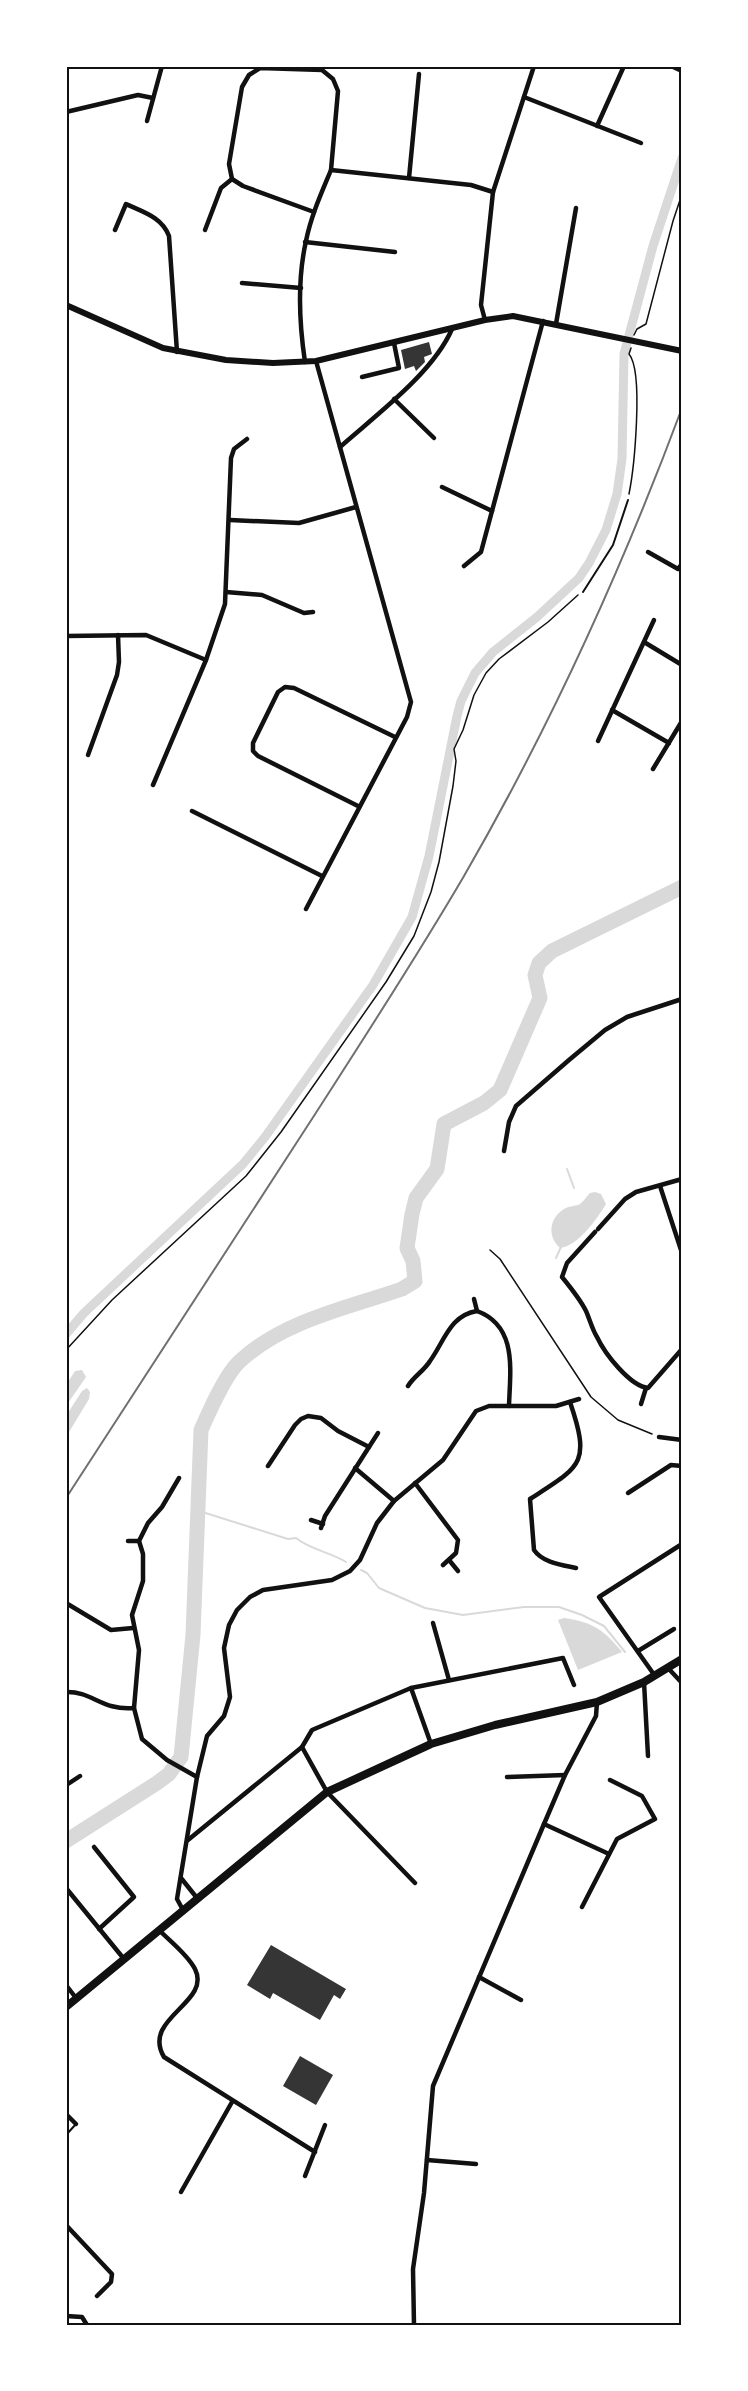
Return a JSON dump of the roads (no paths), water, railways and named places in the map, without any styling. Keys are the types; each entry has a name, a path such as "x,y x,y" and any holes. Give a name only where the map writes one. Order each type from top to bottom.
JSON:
{"highway":[{"path":"66,2007 327,1792 431,1744 495,1725 597,1702 644,1683 682,1659"}],"street":[{"path":"147,121 162,66"},
{"path":"485,320 481,305 493,192 534,66"},
{"path":"597,126 624,66"},
{"path":"671,66 682,71"},
{"path":"305,362 299,323 305,242 314,212 331,171 338,91 333,79 322,70 260,68 249,75 243,87 229,165 232,179 243,186 314,212"},
{"path":"409,178 418,74"},
{"path":"66,112 138,95 153,98"},
{"path":"524,96 641,143"},
{"path":"331,171 471,185 493,192"},
{"path":"206,230 221,188 232,179"},
{"path":"115,230 126,204 156,218 166,227 169,236 177,352"},
{"path":"555,324 576,208"},
{"path":"305,242 395,252"},
{"path":"242,283 301,288"},
{"path":"66,305 163,348 226,360 316,361 485,320 513,316 682,351"},
{"path":"464,566 480,552 543,321"},
{"path":"340,447 432,362 446,343 452,329"},
{"path":"362,377 399,368 394,343"},
{"path":"306,909 358,806 407,717 411,702 316,361"},
{"path":"394,399 434,438"},
{"path":"153,785 206,660 225,604 231,458 234,449 248,439"},
{"path":"442,487 492,511"},
{"path":"230,520 299,523 356,507"},
{"path":"648,552 681,568"},
{"path":"226,592 262,595 304,613 314,612"},
{"path":"598,741 654,620"},
{"path":"88,755 117,675 118,634"},
{"path":"66,636 146,635 206,660"},
{"path":"644,642 682,665"},
{"path":"358,806 258,756 253,751 253,743 278,692 285,687 294,688 395,737"},
{"path":"612,710 669,743"},
{"path":"653,769 682,721"},
{"path":"192,811 322,876"},
{"path":"504,1151 511,1114 516,1106 569,1059 605,1030 627,1017 682,999"},
{"path":"647,1388 632,1382 608,1355 597,1339 580,1301 562,1277 567,1263 625,1199 636,1192 682,1179"},
{"path":"660,1186 682,1253"},
{"path":"474,1299 477,1311 497,1324 508,1344 508,1406"},
{"path":"408,1386 414,1376 430,1363 451,1324 464,1315 477,1311"},
{"path":"641,1404 647,1388 682,1349"},
{"path":"183,1910 177,1899 197,1777 207,1736 224,1716 228,1704 230,1689 224,1648 229,1625 237,1610 263,1590 332,1580 350,1570 360,1560 377,1523 393,1500 443,1460 476,1411 489,1406 556,1407 579,1399"},
{"path":"530,1499 571,1473 577,1462 581,1445 580,1432 570,1402"},
{"path":"297,1412 301,1419"},
{"path":"268,1466 301,1419 314,1416 369,1447"},
{"path":"311,1520 322,1526 325,1516 378,1433"},
{"path":"659,1437 682,1440"},
{"path":"277,1452 284,1458"},
{"path":"628,1493 671,1465 682,1466"},
{"path":"355,1468 393,1500"},
{"path":"179,1478 148,1523 140,1540 143,1554 143,1581 132,1615 133,1628 140,1650 134,1708 142,1739 167,1760 197,1777"},
{"path":"414,1483 458,1540 456,1553 443,1565"},
{"path":"173,1489 179,1493"},
{"path":"523,1494 530,1499 534,1550 537,1555 549,1561 576,1568"},
{"path":"128,1541 140,1540"},
{"path":"655,1676 599,1597 682,1544"},
{"path":"525,1554 534,1550"},
{"path":"568,1567 570,1558"},
{"path":"449,1560 458,1571"},
{"path":"75,1599 68,1604 111,1630 133,1628"},
{"path":"433,1623 449,1680"},
{"path":"638,1652 674,1629"},
{"path":"187,1841 302,1747 312,1730 411,1688 563,1658 574,1686"},
{"path":"668,1668 682,1683"},
{"path":"644,1683 648,1756"},
{"path":"411,1688 431,1744"},
{"path":"66,1692 83,1694 114,1708 134,1708"},
{"path":"414,2325 413,2269 424,2193 433,2086 565,1775 596,1716 597,1702"},
{"path":"302,1747 327,1792 415,1883"},
{"path":"507,1777 565,1775"},
{"path":"69,1784 80,1776"},
{"path":"582,1907 617,1839 655,1819 642,1796 610,1780"},
{"path":"544,1824 609,1854"},
{"path":"94,1847 134,1897 99,1929"},
{"path":"181,1878 197,1898"},
{"path":"66,1888 124,1959"},
{"path":"160,1931 194,1967 198,1975 197,1986 192,1995 160,2031 158,2040 164,2057 232,2102 315,2152"},
{"path":"479,1977 521,2000"},
{"path":"66,1985 76,1998"},
{"path":"181,2192 232,2102"},
{"path":"66,2114 76,2124"},
{"path":"305,2176 325,2125"},
{"path":"427,2160 476,2164"},
{"path":"66,2225 112,2274 111,2282 97,2296"},
{"path":"66,2316 82,2317 87,2325"}],"lane":[{"path":"583,592 613,545 628,500"},
{"path":"66,2135 76,2124"}],"waterway":[{"path":"66,1334 84,1313 243,1164 265,1137 373,985 412,917 429,856 457,716 461,701 475,673 493,652 537,617 579,578 606,530 617,494 622,459 624,354 653,246 682,158"},
{"path":"66,1841 157,1783 169,1774 181,1757 193,1635 201,1430 228,1376 239,1362 275,1336 316,1317 402,1289 415,1281 413,1261 407,1248 412,1214 416,1198 437,1169 444,1124 484,1103 500,1090 540,998 535,975 539,963 552,951 682,887"},
{"path":"567,1169 574,1188"},
{"path":"556,1258 561,1247"},
{"path":"196,1510 288,1539 296,1538 346,1562"},
{"path":"361,1570 367,1573 379,1588 425,1608 463,1615 524,1607 559,1607 604,1626 625,1652"}],"railway":[{"path":"66,1498 369,1031 496,820 583,646 635,528 682,408"}]}
